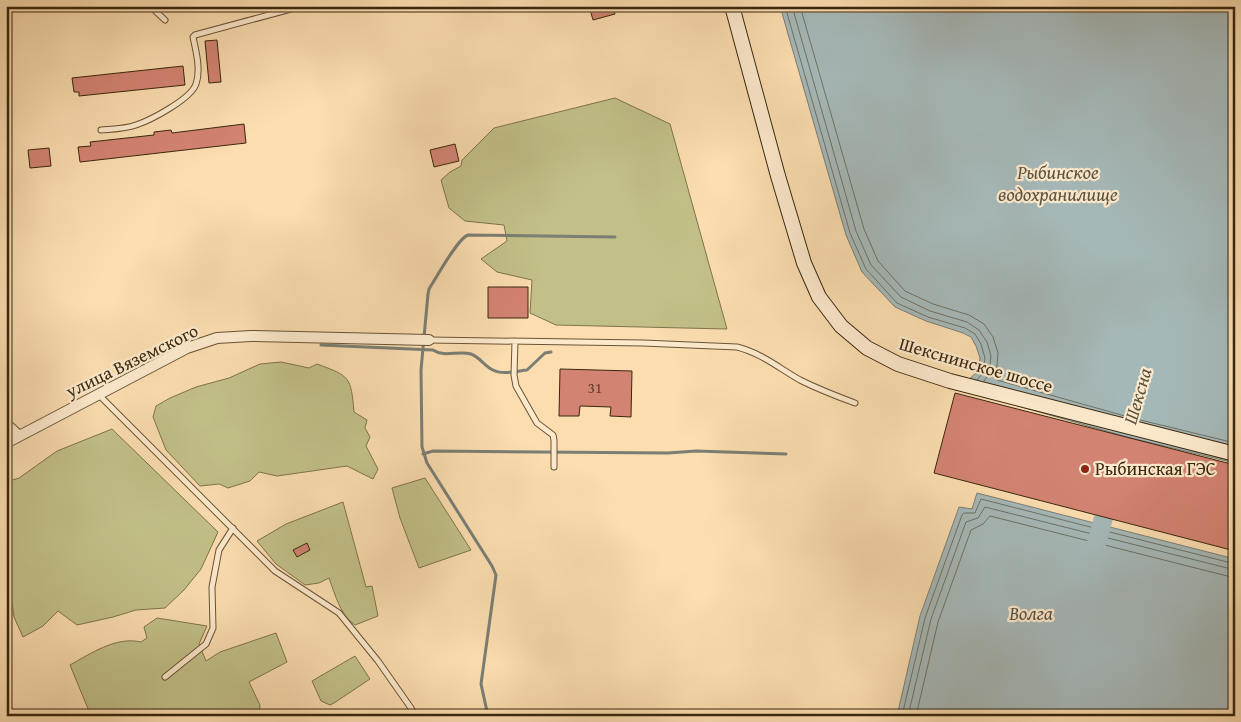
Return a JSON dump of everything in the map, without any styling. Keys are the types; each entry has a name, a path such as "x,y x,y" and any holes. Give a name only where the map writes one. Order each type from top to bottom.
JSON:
{"main road":[{"name":"Шекснинское шоссе","path":"732,6 778,176 804,263 819,297 841,326 867,348 898,364 950,381 1235,454"}],"street":[{"name":"улица Вяземского","path":"6,443 175,354 217,338 251,336 429,340"},
{"path":"6,424 19,436"}],"lane":[{"path":"69,6 76,8 93,6"},
{"path":"150,6 165,20"},
{"path":"101,130 137,125 184,100 190,94 196,84 198,71 193,37 195,35 302,6"},
{"path":"429,340 680,344 738,347 747,349 767,359 814,386 855,403"},
{"path":"515,341 514,375 516,386 536,423 552,435 554,440 554,467"},
{"path":"99,395 275,571 339,612 378,661 415,716"},
{"path":"166,677 206,644 214,628 212,587 219,550 233,528"}],"shaded area":[{"path":"615,98 670,124 727,329 556,325 530,313 532,280 497,272 481,259 507,241 504,225 465,221 449,208 441,180 461,166 462,160 494,128"},
{"path":"281,362 309,368 317,364 347,379 352,391 354,412 367,420 365,428 370,437 366,446 378,469 373,479 347,466 277,476 259,472 250,481 228,488 219,484 200,486 166,450 153,417 156,406 196,387 229,378 260,364"},
{"path":"112,429 218,532 201,569 184,590 165,608 136,610 77,625 58,611 43,626 23,637 14,617 11,594 6,593 6,482 19,478 57,451"},
{"path":"425,478 471,550 419,568 400,518 392,488"},
{"path":"343,502 366,587 372,586 378,616 355,625 345,616 329,578 319,583 305,585 276,564 257,541 286,524"},
{"path":"157,618 207,626 199,644 206,661 220,652 276,633 287,662 249,682 260,705 259,716 91,716 70,665 95,651 113,644 132,641 141,642 147,638 144,627"},
{"path":"355,656 370,679 330,705 321,701 312,681"}],"water":[{"name":"Рыбинское водохранилище","path":"780,6 1235,6 1235,463 1127,437 969,392 966,382 978,371 980,358 971,337 926,321 895,307 862,272 846,235"},
{"name":"Волга","path":"977,493 1235,559 1235,716 897,716 920,616 959,507 972,509"}],"building":[{"path":"589,6 613,6 615,14 593,20"},
{"path":"217,40 221,82 209,83 205,41"},
{"path":"183,66 185,85 79,96 79,92 74,92 72,78"},
{"path":"244,124 246,143 80,162 78,147 91,146 90,142 154,135 154,132 171,130 172,133"},
{"path":"455,144 459,161 434,167 430,150"},
{"path":"49,148 51,166 30,168 28,150"},
{"path":"488,287 528,287 528,318 488,318"},
{"path":"560,369 632,371 631,417 610,416 611,407 580,406 579,416 559,416"},
{"name":"Рыбинская ГЭС","path":"955,393 1235,465 1235,551 934,473"},
{"path":"307,543 310,550 297,557 293,550"}],"waterway":[{"path":"488,716 481,684 496,575 427,463 422,447 421,370 429,289 458,243 468,235 615,237"},
{"path":"321,345 433,350 447,354 466,353 474,355 493,370 505,372 527,370 545,353 551,352"},
{"path":"423,454 433,451 668,453 696,451 786,454"},
{"name":"Шексна","path":"1095,549 1110,494"}],"place":[{"name":"Рыбинская ГЭС","path":"1085,469"}]}
